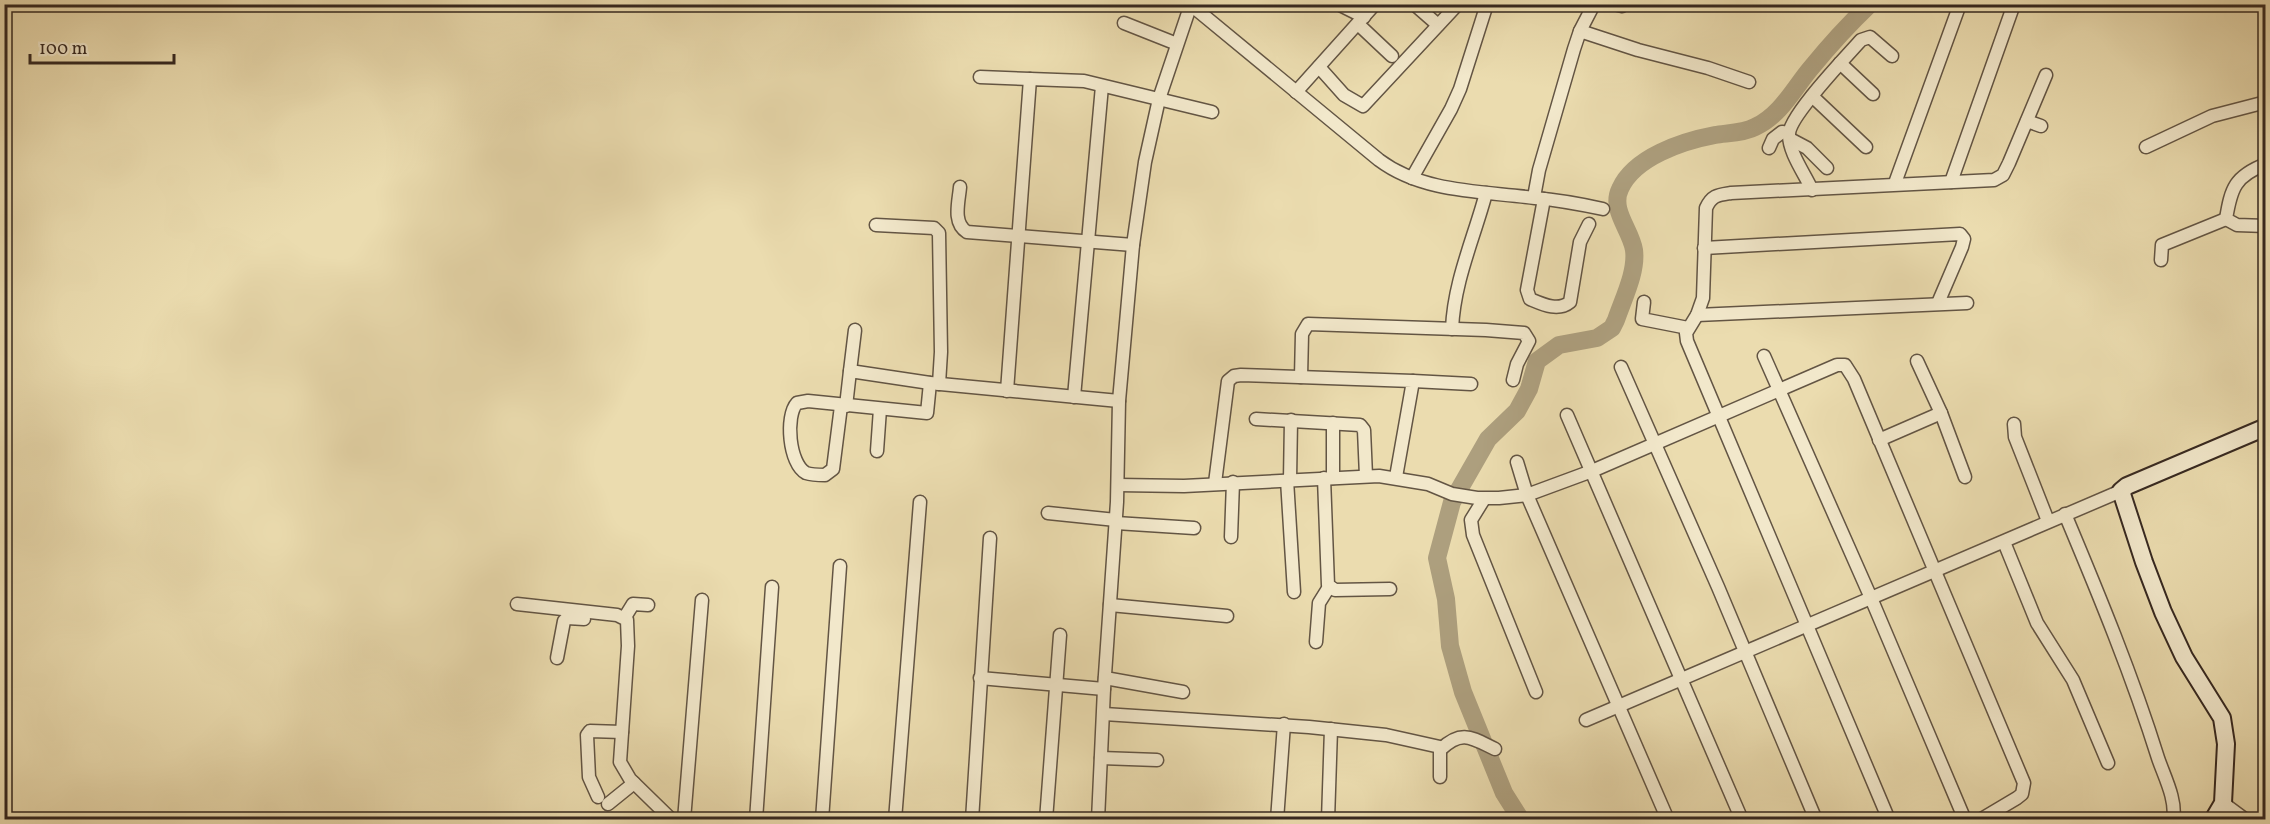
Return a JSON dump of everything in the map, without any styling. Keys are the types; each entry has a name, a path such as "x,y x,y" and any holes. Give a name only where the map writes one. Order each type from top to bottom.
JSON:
{"street":[{"path":"1338,4 1361,20 1392,56"},
{"path":"1296,92 1375,4"},
{"path":"1414,4 1438,25"},
{"path":"1318,67 1344,94 1358,105 1363,106 1458,4"},
{"path":"1412,178 1451,109 1487,4"},
{"path":"1588,224 1581,242 1570,302 1565,306 1549,306 1530,299 1527,290 1539,198 1558,100 1580,31 1594,4"},
{"path":"1614,4 1618,6 1624,4"},
{"path":"1895,183 1960,4"},
{"path":"1951,182 2014,4"},
{"path":"1098,819 1104,684 1118,484 1119,401 1133,245 1145,162 1159,99 1191,5 1386,165 1412,178 1426,184 1539,198 1603,209"},
{"path":"1124,23 1177,44"},
{"path":"1580,31 1749,82"},
{"path":"1789,136 1812,96 1861,40 1868,36 1892,56"},
{"path":"1840,63 1873,94"},
{"path":"1889,819 1687,341 1686,333 1697,315 1703,298 1706,208 1710,198 1716,195 1895,183 1994,180 2003,175 2046,75"},
{"path":"980,77 1084,81 1212,112"},
{"path":"1007,391 1030,79"},
{"path":"1074,397 1102,86"},
{"path":"1812,96 1866,147"},
{"path":"2146,147 2212,116 2265,102"},
{"path":"2027,121 2041,126"},
{"path":"1769,148 1777,135 1782,132 1807,148 1827,168"},
{"path":"1789,136 1812,190"},
{"path":"2226,219 2232,190 2240,178 2249,170 2265,164"},
{"path":"960,187 957,221 961,229 975,233 1133,245"},
{"path":"1452,329 1454,304 1460,279 1486,193"},
{"path":"2226,219 2237,225 2265,226"},
{"path":"2161,260 2162,245 2226,219"},
{"path":"855,330 849,371 843,406 832,469 825,475 805,472 800,468 790,444 794,405 808,401 843,406 927,413 941,352 939,233 934,228 876,225"},
{"path":"1704,248 1960,234 1964,239 1962,247 1938,303"},
{"path":"1644,302 1642,319 1688,328"},
{"path":"1697,315 1967,303"},
{"path":"1301,377 1302,334 1308,324 1524,333 1528,341 1517,364 1513,380"},
{"path":"1764,356 1965,819"},
{"path":"1917,361 1941,413 1965,477"},
{"path":"1118,484 1184,486 1366,476 1396,477 1428,484 1452,494 1480,498 1527,495 1592,471 1837,366 1845,365 1854,379 2024,783 2022,794 1980,819"},
{"path":"1621,367 1816,819"},
{"path":"849,371 934,384 1119,401"},
{"path":"1215,483 1229,379 1241,375 1471,384"},
{"path":"1396,477 1413,381"},
{"path":"877,451 880,409"},
{"path":"1880,441 1941,413"},
{"path":"1567,415 1742,819"},
{"path":"1256,419 1354,423 1363,428 1366,476"},
{"path":"1291,420 1288,480 1294,592"},
{"path":"1316,642 1318,603 1329,587 1326,568 1328,478 1333,423"},
{"path":"2014,424 2015,437 2049,521"},
{"path":"1586,720 1745,650 2004,542 2265,427"},
{"path":"1517,462 1527,495 1668,819"},
{"path":"1231,537 1233,482"},
{"path":"2121,491 2144,562 2184,657 2222,718 2226,744 2223,803 2213,819"},
{"path":"1480,498 1471,520 1473,535 1536,692"},
{"path":"896,819 920,502"},
{"path":"1048,513 1194,528"},
{"path":"2065,514 2114,631 2146,720 2171,797 2173,819"},
{"path":"972,819 990,537"},
{"path":"2004,542 2037,623 2073,680 2108,763"},
{"path":"822,819 840,566"},
{"path":"756,819 772,587"},
{"path":"1329,587 1335,590 1390,589"},
{"path":"684,819 702,600"},
{"path":"517,604 627,620"},
{"path":"648,605 633,604 627,620 620,762 634,783 672,819"},
{"path":"1110,605 1227,616"},
{"path":"557,658 562,625 567,618 627,620"},
{"path":"1046,819 1060,635"},
{"path":"980,678 1056,686 1104,684 1183,692"},
{"path":"1104,714 1284,724 1403,738 1441,749"},
{"path":"1277,819 1284,724"},
{"path":"1328,819 1331,729"},
{"path":"622,732 590,731 586,735 589,777 603,801 634,783"},
{"path":"1441,749 1454,739 1465,736 1495,749"},
{"path":"1440,777 1441,749"},
{"path":"1101,758 1157,760"},
{"path":"2223,803 2246,819"}],"waterway":[{"path":"1521,820 1504,793 1463,692 1450,646 1446,599 1437,558 1452,502 1488,439 1517,411 1529,389 1537,361 1559,345 1597,338 1612,328 1629,285 1634,258 1632,242 1618,205 1620,189 1627,178 1648,159 1675,146 1715,135 1746,130 1764,122 1780,108 1825,52 1870,4"}]}
